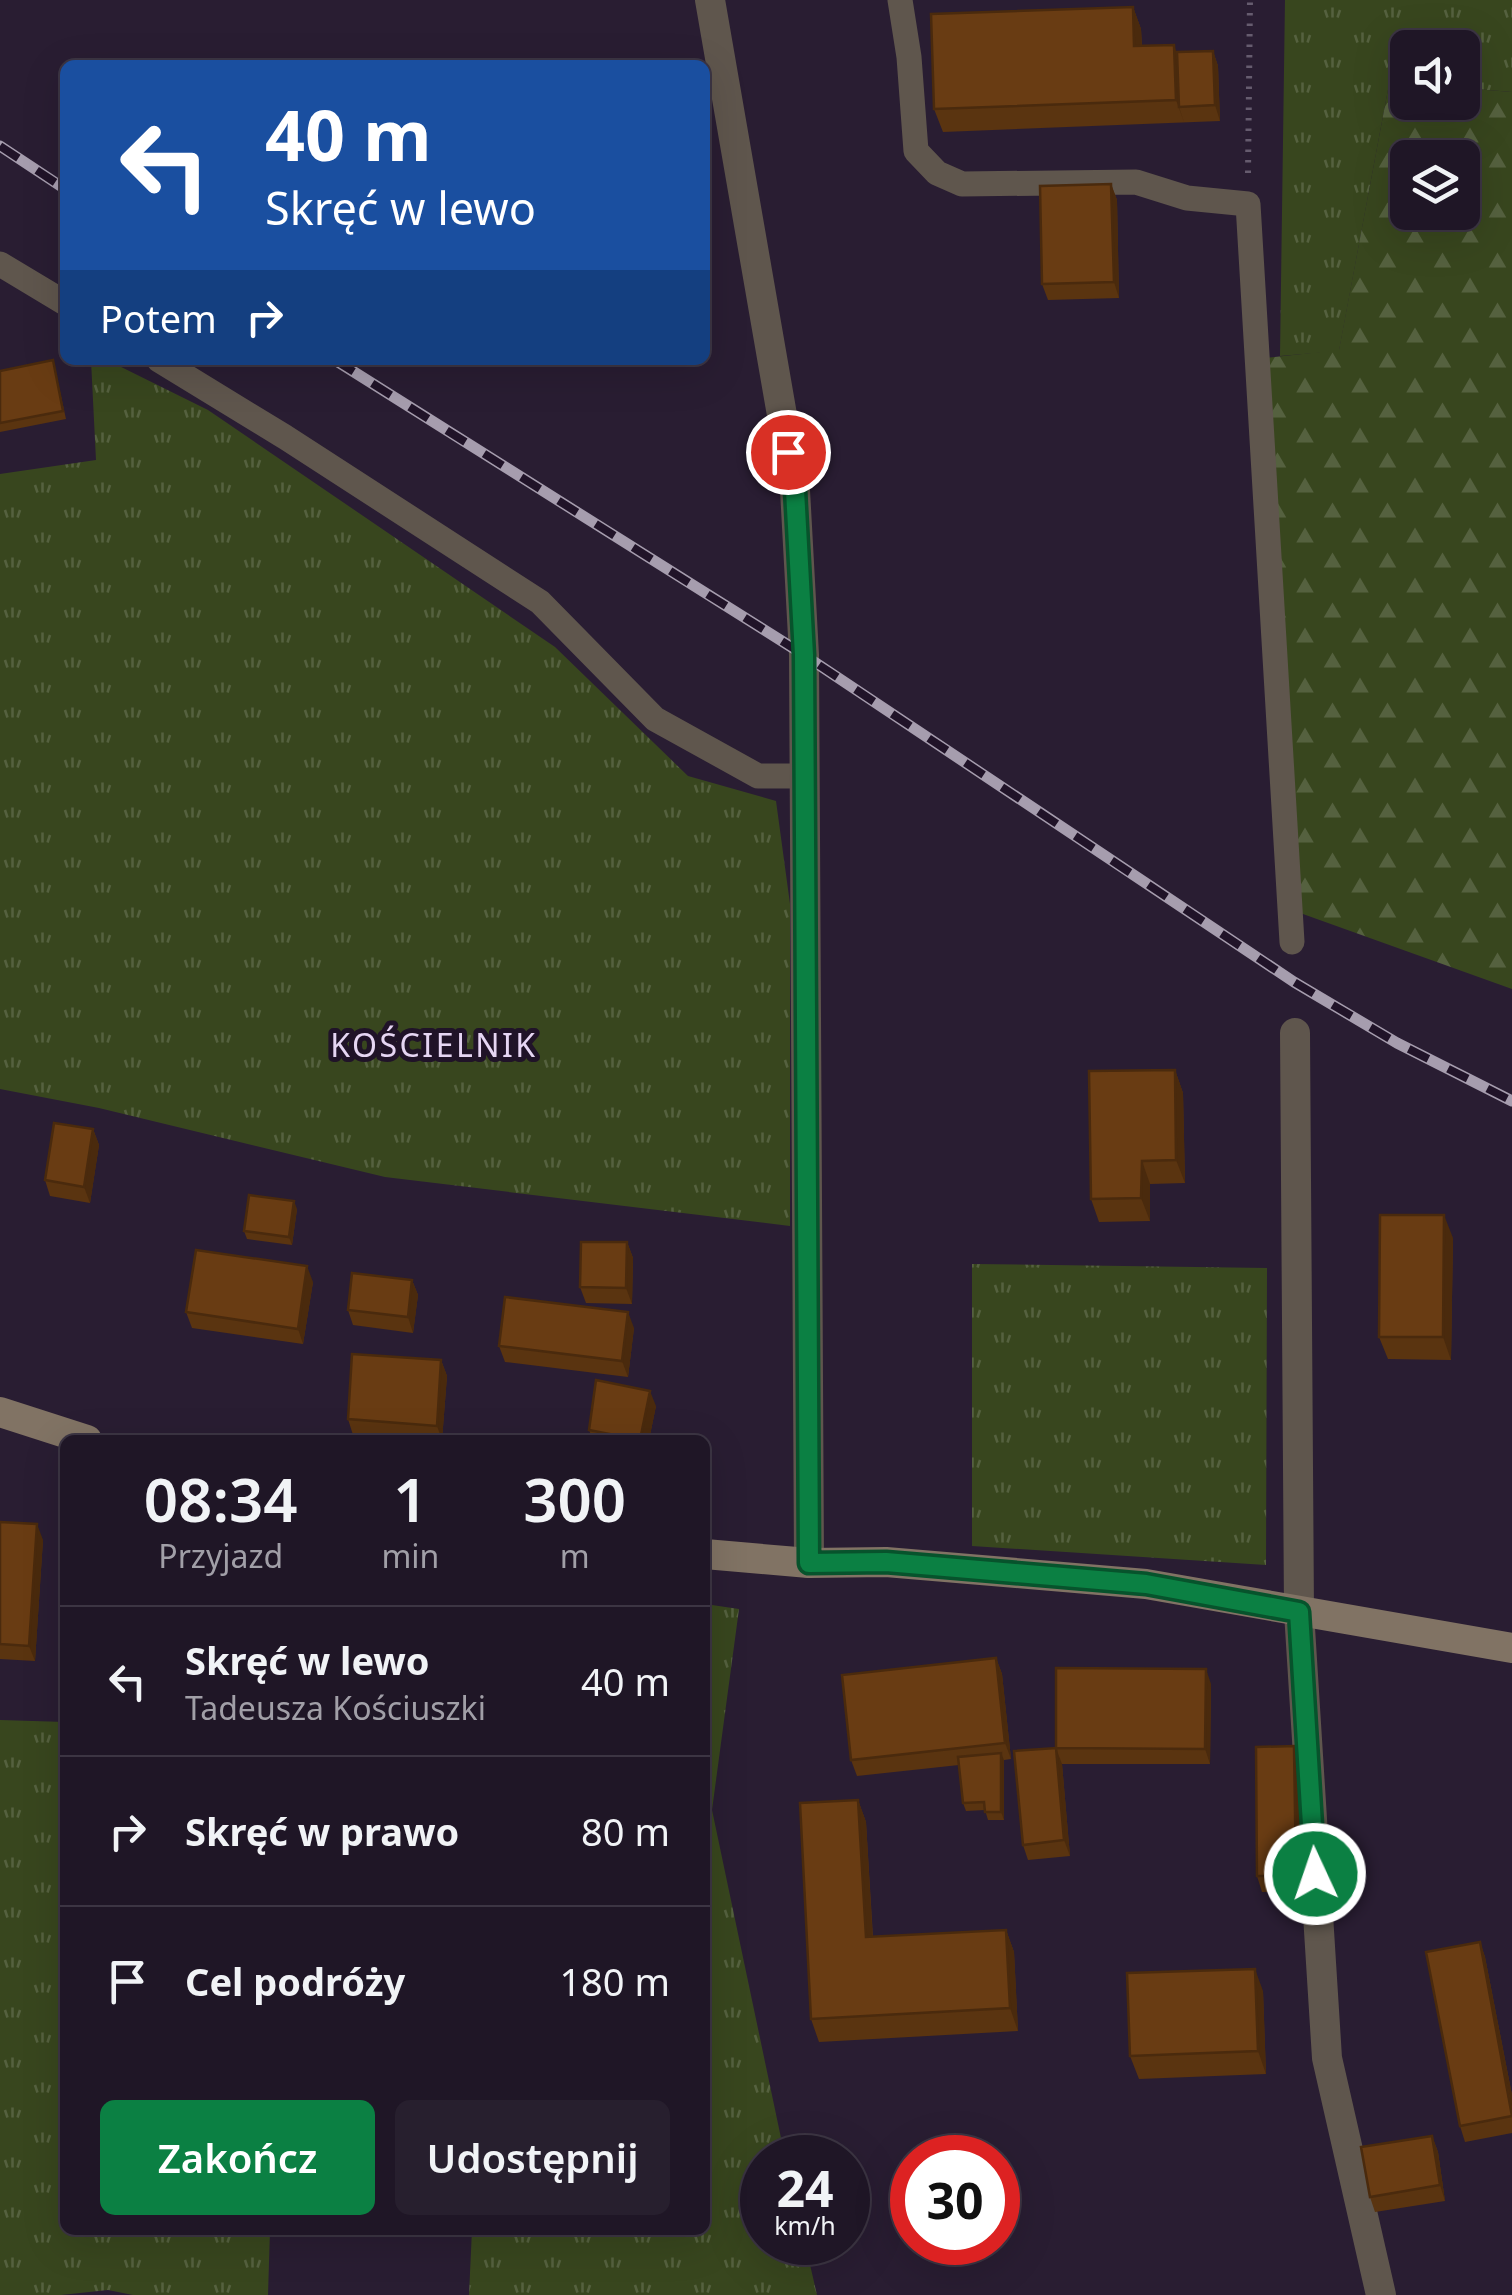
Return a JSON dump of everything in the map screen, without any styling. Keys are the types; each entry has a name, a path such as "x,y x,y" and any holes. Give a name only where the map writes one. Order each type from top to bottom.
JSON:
{"main road":[{"path":"0,1412 71,1435"},
{"path":"710,1554 809,1563 886,1562 1146,1584 1512,1648"}],"street":[{"path":"710,0 795,490 804,655 809,1563"},
{"path":"1295,1034 1299,1612 1327,2058 1382,2295"}],"lane":[{"path":"900,0 916,151 937,173 962,184 1136,182 1188,198 1248,204 1292,942"},
{"path":"0,264 60,300"},
{"path":"166,365 285,436 540,602 655,719 758,776 805,776"}],"path":[{"path":"1248,204 1250,0"}],"green space":[{"path":"1285,0 1512,0 1512,92 1480,89 1480,30 1390,30 1390,84 1339,351 1280,356"},
{"path":"1389,84 1390,120 1480,120 1480,89 1512,92 1512,989 1289,909 1257,359 1339,350"},
{"path":"91,365 117,365 208,410 555,647 688,776 776,801 790,904 790,1226 385,1177 99,1108 0,1089 0,474 96,460"},
{"path":"972,1264 1267,1268 1266,1565 972,1546"},
{"path":"710,1605 739,1609 712,1810 780,2135 740,2135 740,2265 810,2265 817,2295 469,2295 472,2235 710,2235"},
{"path":"0,1720 60,1722 60,2235 270,2235 268,2295 133,2295 108,2290 0,2295"}],"building":[{"path":"1133,7 1134,46 1174,45 1176,100 934,109 931,14"},
{"path":"1213,51 1215,105 1179,107 1177,52"},
{"path":"1111,184 1114,282 1042,284 1040,186"},
{"path":"53,360 63,411 0,423 0,371"},
{"path":"1175,1070 1176,1160 1142,1161 1141,1198 1091,1199 1089,1071"},
{"path":"54,1123 93,1129 84,1187 45,1180"},
{"path":"249,1195 294,1201 289,1237 244,1231"},
{"path":"1380,1215 1444,1215 1443,1337 1379,1337"},
{"path":"581,1242 627,1242 626,1288 580,1287"},
{"path":"196,1250 307,1266 298,1329 186,1312"},
{"path":"352,1273 412,1280 408,1317 348,1310"},
{"path":"505,1297 628,1312 622,1361 499,1346"},
{"path":"352,1354 441,1360 437,1426 348,1419"},
{"path":"596,1380 650,1391 641,1435 589,1430"},
{"path":"0,1522 37,1524 29,1646 0,1644"},
{"path":"996,1658 1005,1743 851,1760 842,1675"},
{"path":"1056,1668 1206,1669 1205,1749 1056,1748"},
{"path":"1294,1746 1296,1876 1257,1876 1256,1747"},
{"path":"1056,1748 1064,1840 1023,1845 1014,1751"},
{"path":"1001,1753 1001,1812 985,1812 984,1802 963,1803 958,1757"},
{"path":"858,1800 866,1937 1006,1930 1010,2008 811,2019 800,1803"},
{"path":"1480,1942 1512,2116 1460,2126 1426,1952"},
{"path":"1255,1969 1258,2051 1130,2056 1127,1973"},
{"path":"1432,2136 1440,2185 1370,2197 1361,2147"}],"railway":[{"path":"0,146 60,186"},
{"path":"343,365 804,655 1294,982 1397,1043 1512,1101"}],"district":[{"name":"KOŚCIELNIK","path":"434,1044"}],"route":[{"path":"788,452 795,490 804,655 809,1563 886,1562 1146,1584 1299,1612 1315,1874"}]}
